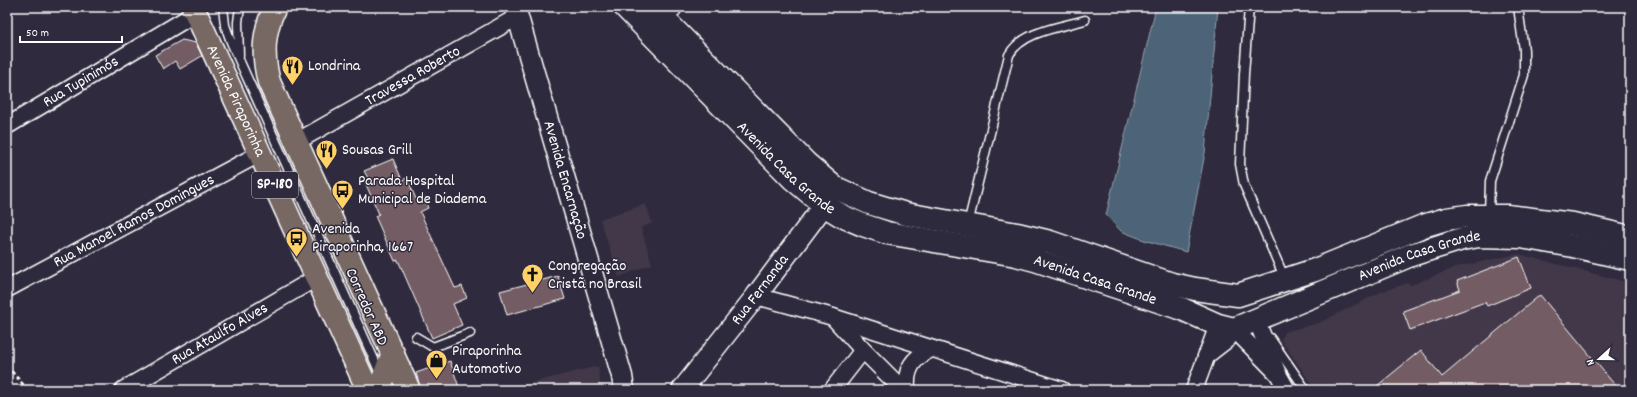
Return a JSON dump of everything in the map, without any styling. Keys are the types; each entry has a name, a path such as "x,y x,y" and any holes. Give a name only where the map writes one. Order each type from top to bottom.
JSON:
{"main road":[{"name":"SP-180","path":"275,7 267,27 265,39 265,65 274,96 409,390"},
{"name":"Avenida Casa Grande","path":"624,7 665,26"},
{"name":"Avenida Casa Grande","path":"652,7 665,26 806,164 829,196 849,219 888,233 1016,255 1035,260 1182,309 1226,327 1256,320 1411,255 1462,238 1490,225 1573,224 1630,237"},
{"name":"Avenida Piraporinha","path":"195,10 316,278 379,387"},
{"name":"Avenida Casa Grande","path":"829,196 869,203 906,214 1017,234 1050,242 1172,284 1238,295 1286,280 1423,226 1446,219 1467,216 1521,237 1630,258"},
{"path":"1226,327 1238,295"},
{"path":"1238,295 1256,320"},
{"path":"379,387 393,353"}],"street":[{"name":"Rua Tupinimós","path":"7,126 195,10"},
{"name":"Travessa Roberto","path":"296,142 520,10"},
{"name":"Avenida Encarnação","path":"520,10 627,385"},
{"name":"Rua Manoel Ramos Domingues","path":"7,289 260,153"},
{"name":"Rua Fernanda","path":"682,390 756,296 829,196"},
{"name":"Rua Ataulfo Alves","path":"123,390 316,278"},
{"path":"756,296 833,317 1062,390"},
{"path":"833,317 903,390"},
{"path":"1256,320 1278,374 1287,390"},
{"path":"1194,390 1206,356 1228,339 1226,327"},
{"path":"1226,327 1278,374"},
{"path":"907,390 908,371 913,360 932,348"},
{"path":"832,390 863,350"}],"lane":[{"name":"Corredor ABD","path":"224,7 225,25 239,61 379,387"},
{"name":"Corredor ABD","path":"239,61 238,22 240,7"},
{"path":"1249,7 1240,164 1244,185 1286,280"},
{"path":"1490,225 1490,181 1524,75 1524,50 1518,7"},
{"path":"967,225 1009,55 1014,46 1026,37 1085,20"},
{"path":"1256,320 1306,390"},
{"path":"416,337 433,346 470,333"}],"path":[{"path":"7,366 28,390"}],"shaded area":[{"path":"646,204 652,223 641,228 652,264 619,277 600,219"},
{"path":"1518,254 1630,283 1630,351 1626,354 1630,359 1630,390 1316,390 1281,340 1284,332 1319,323 1383,291 1408,283 1411,285 1457,267"},
{"path":"598,366 601,390 517,390 515,387"}],"water":[{"path":"1156,7 1218,7 1205,153 1186,252 1144,240 1121,231 1106,215"}],"building":[{"path":"182,40 196,43 202,56 180,69 175,61 163,69 155,55"},
{"path":"393,159 402,180 407,178 416,199 423,196 428,208 420,212 455,288 462,286 467,298 453,304 462,325 432,338 398,260 395,261 375,216 379,214 364,180 368,178 364,171"},
{"path":"1519,257 1531,288 1487,306 1485,302 1410,330 1403,311 1460,290 1457,281"},
{"name":"Congregação Cristã no Brasil","path":"558,276 565,299 507,315 500,291"},
{"path":"1540,295 1619,390 1372,390 1421,350 1442,377"},
{"name":"Piraporinha Automotivo","path":"450,361 460,390 421,390 416,373"}],"place":[{"name":"Londrina","path":"293,86"},
{"name":"Sousas Grill","path":"326,170"},
{"name":"Parada Hospital Municipal de Diadema","path":"342,210"},
{"name":"Avenida Piraporinha, 1667","path":"297,258"},
{"name":"Congregação Cristã no Brasil","path":"532,294"},
{"name":"Piraporinha Automotivo","path":"437,380"}]}
